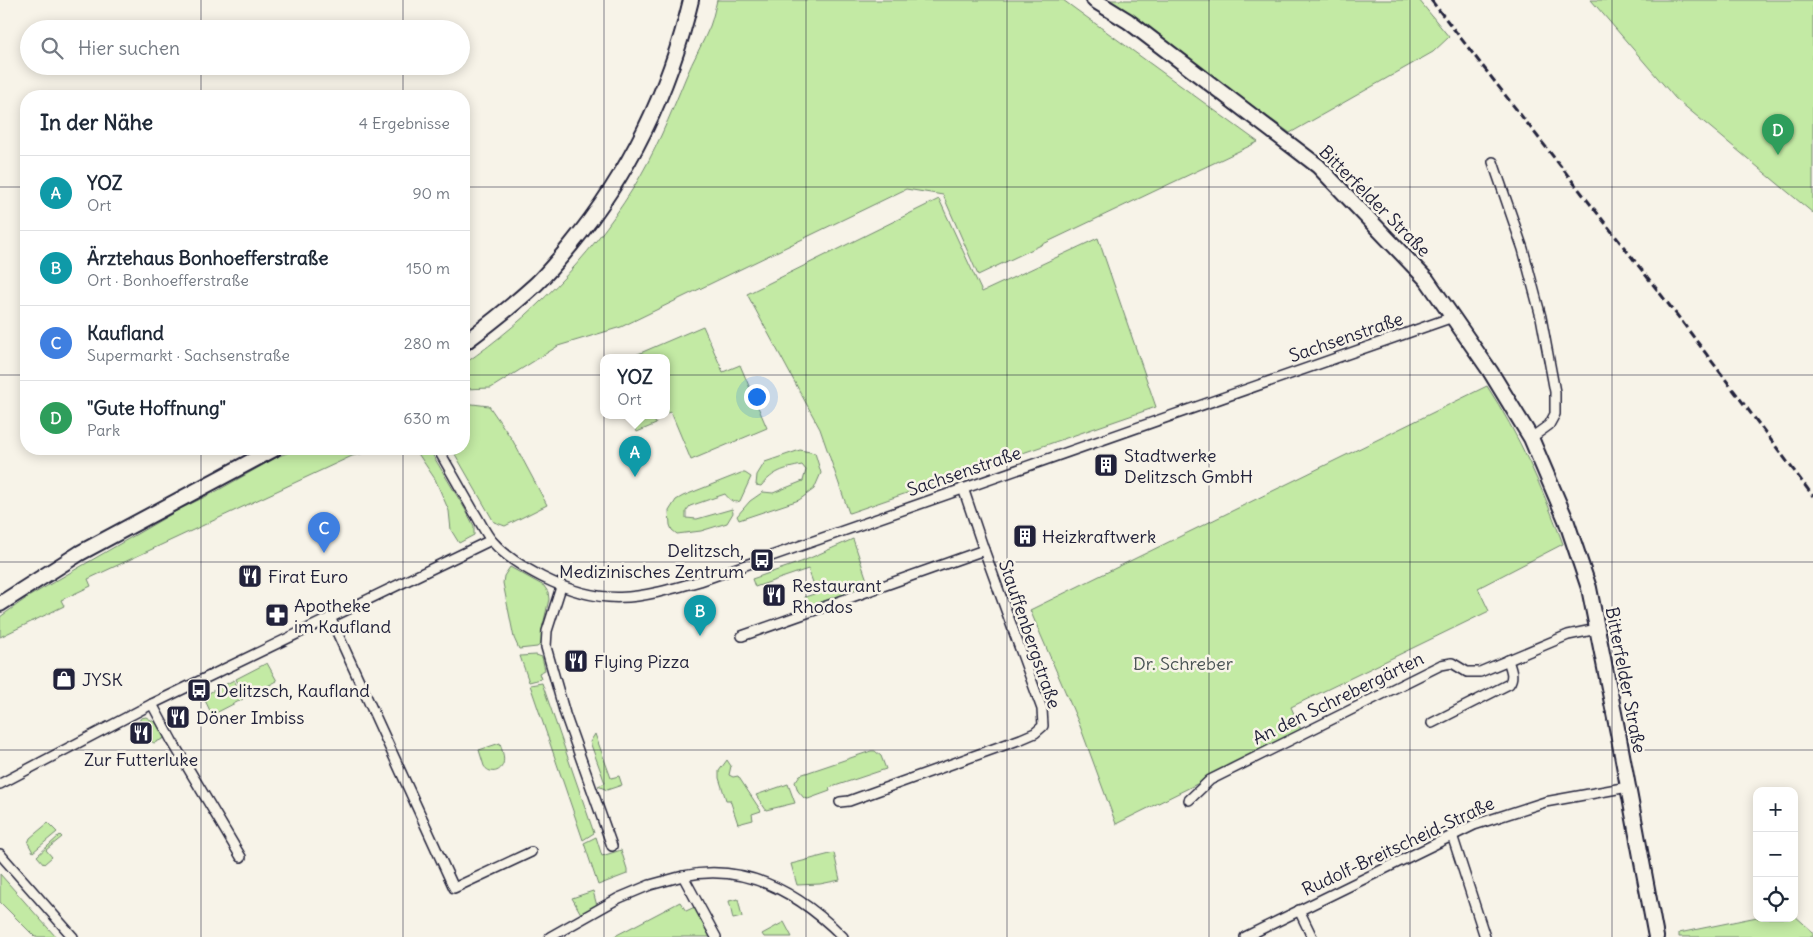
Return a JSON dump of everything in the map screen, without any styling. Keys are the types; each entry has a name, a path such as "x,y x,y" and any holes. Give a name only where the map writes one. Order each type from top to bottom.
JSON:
{"main road":[{"path":"470,339 495,320 536,284 605,201 630,162 665,86 676,56 691,0"},
{"name":"Bitterfelder Straße","path":"1094,0 1128,21 1318,166 1427,280 1490,371 1531,438 1573,541 1589,588 1656,937"},
{"path":"0,604 80,553 263,455"}],"street":[{"path":"1493,162 1523,249 1541,317 1556,392 1555,414 1548,425 1531,438"},
{"name":"Sachsenstraße","path":"442,455 492,540 510,558 526,569 561,587 606,598 652,595 700,581 1453,317"},
{"name":"Stauffenbergstraße","path":"840,802 1021,739 1035,733 1043,726 1042,709 984,550 964,488"},
{"path":"0,784 152,704 492,540"},
{"path":"742,636 984,550"},
{"path":"561,587 547,630 546,647 565,714 612,846"},
{"path":"330,617 454,888 531,852"},
{"name":"An den Schrebergärten","path":"1189,800 1210,780 1441,665 1452,663 1467,672 1480,672 1568,635 1597,629"},
{"path":"1432,723 1509,684 1512,680 1512,674 1508,660"},
{"path":"152,704 241,857"},
{"name":"Rudolf-Breitscheid-Straße","path":"1245,937 1452,834 1474,825 1545,802 1628,787"},
{"path":"1452,834 1485,937"},
{"path":"0,854 73,937"},
{"path":"550,937 619,898 650,884 694,874 716,873 742,876 786,892 809,906 843,937"},
{"path":"683,876 716,937"},
{"path":"1299,910 1312,937"}],"green space":[{"path":"717,0 1063,0 1258,142 978,275 943,195 906,189 621,327 558,346 491,388 470,389 470,360 512,327 557,286 597,240 632,190 655,149 712,20"},
{"path":"1108,0 1419,0 1449,37 1433,52 1290,133"},
{"path":"1591,0 1813,0 1813,213 1675,98"},
{"path":"939,199 982,292 1098,238 1156,407 849,513 820,429 747,294"},
{"path":"703,326 723,372 740,365 767,428 691,460 670,412 670,354 638,354"},
{"name":"Dr. Schreber","path":"1487,386 1510,424 1530,463 1563,544 1478,588 1489,611 1291,707 1302,732 1116,824 1080,726 1030,610"},
{"path":"470,404 489,406 513,441 547,505 505,526 494,522 455,455 470,455"},
{"path":"631,419 654,419 656,424 637,432"},
{"path":"800,450 815,453 821,473 814,489 799,500 739,520 737,516 750,501 763,492 773,493 803,481 806,470 802,465 779,471 761,486 756,485 757,475 765,462"},
{"path":"356,455 88,579 91,586 61,600 64,606 0,637 0,617 28,597 180,509 215,492 279,456"},
{"path":"419,455 433,455 474,526 474,535 459,543 451,530 449,511 435,479"},
{"path":"741,473 751,477 740,501 733,501 725,494 690,506 686,511 686,518 697,519 732,509 733,513 727,523 701,531 677,534 672,530 669,511 676,500"},
{"path":"853,539 869,586 808,608 805,597 817,593 808,569 755,587 752,579 801,562"},
{"path":"510,567 544,586 548,592 549,599 541,644 537,647 519,649 514,638 503,583 504,576"},
{"path":"536,655 542,657 545,670 539,673 541,679 529,682 520,656"},
{"path":"267,663 277,681 245,698 236,679"},
{"path":"234,680 243,699 212,715 203,696"},
{"path":"542,683 594,833 583,840 530,685"},
{"path":"146,717 156,723 165,738 154,743 149,740 139,721 141,718"},
{"path":"595,734 611,778 619,776 622,785 607,790 598,786 605,783 590,742"},
{"path":"500,743 504,762 502,767 497,771 486,769 479,750"},
{"path":"875,751 881,756 886,769 829,788 830,791 808,799 804,798 798,791 795,782 800,775"},
{"path":"727,760 731,766 729,775 733,777 738,776 761,811 752,814 753,820 738,824 730,800 726,800 719,778 719,771"},
{"path":"788,784 795,803 766,810 756,795"},
{"path":"48,823 57,832 33,852 28,843 30,838"},
{"path":"60,835 62,837 46,850 52,857 44,864 37,856"},
{"path":"596,837 602,856 621,850 627,874 598,885 584,843"},
{"path":"834,853 840,880 820,884 797,885 791,864"},
{"path":"0,874 56,937 35,937 0,902"},
{"path":"593,891 597,906 581,914 572,898"},
{"path":"738,899 742,917 733,919 729,901"},
{"path":"680,902 686,911 697,906 714,937 613,937"},
{"path":"1753,918 1753,922 1798,922 1798,919 1813,932 1813,937 1679,937 1679,933"},
{"path":"784,922 792,937 764,937 762,934"}],"railway":[{"path":"1431,0 1680,319 1813,496"}],"place":[{"name":"\"Gute Hoffnung\"","path":"1778,155"},
{"name":"Stadtwerke Delitzsch GmbH","path":"1106,465"},
{"name":"YOZ","path":"635,477"},
{"name":"Heizkraftwerk","path":"1025,536"},
{"name":"Kaufland","path":"324,553"},
{"name":"Delitzsch, Medizinisches Zentrum","path":"762,560"},
{"name":"Firat Euro","path":"250,576"},
{"name":"Restaurant Rhodos","path":"774,595"},
{"name":"Apotheke im Kaufland","path":"277,615"},
{"name":"Ärztehaus Bonhoefferstraße","path":"700,636"},
{"name":"Flying Pizza","path":"576,661"},
{"name":"JYSK","path":"64,679"},
{"name":"Delitzsch, Kaufland","path":"199,690"},
{"name":"Döner Imbiss","path":"178,717"},
{"name":"Zur Futterluke","path":"141,733"}]}
